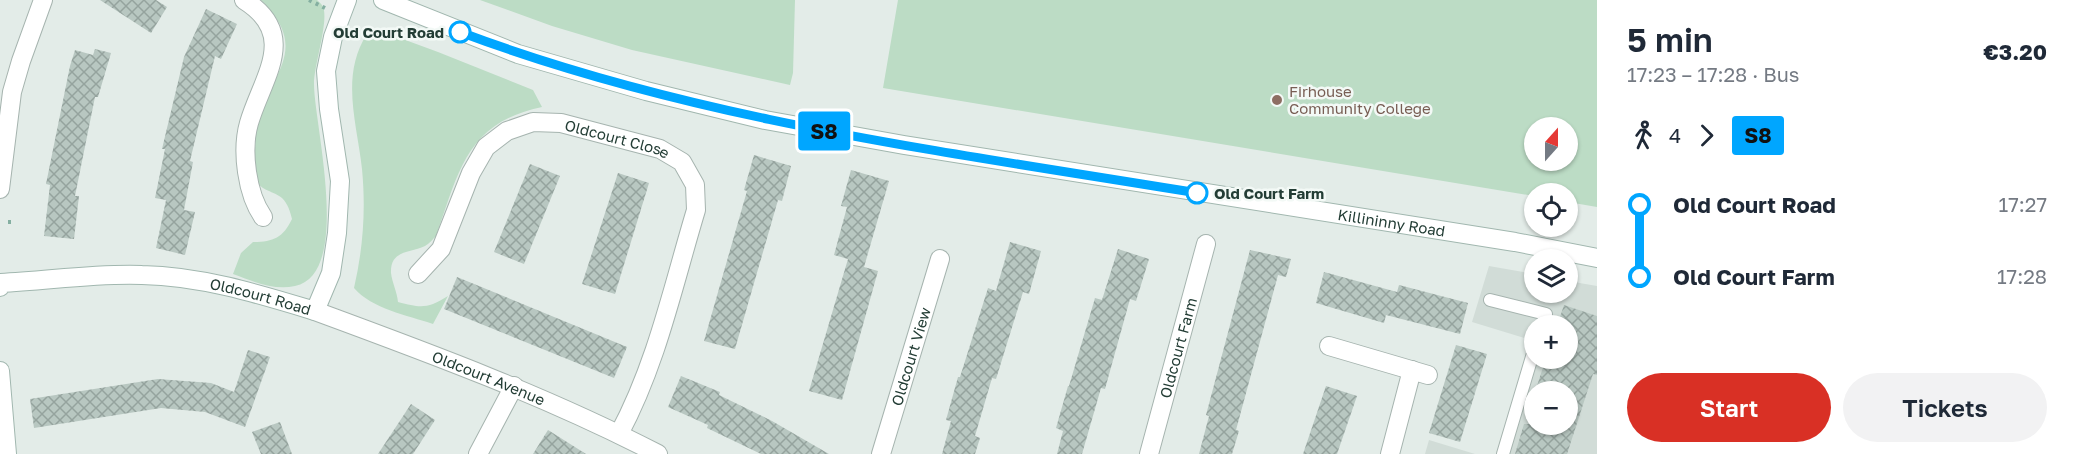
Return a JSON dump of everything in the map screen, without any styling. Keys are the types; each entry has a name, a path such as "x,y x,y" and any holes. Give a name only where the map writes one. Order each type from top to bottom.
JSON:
{"street":[{"path":"0,189 12,92 43,0"},
{"path":"244,0 251,4 267,22 275,45 270,71 248,126 246,159 250,187 256,206 263,217"},
{"name":"Oldcourt Road","path":"0,283 119,274 163,276 208,282 263,295 315,311 331,273 338,233 340,181 329,109 326,71 333,37 347,0"},
{"name":"Killininny Road","path":"382,0 440,25 558,67 765,120 904,145 1515,242 1597,258"},
{"name":"Oldcourt Close","path":"418,274 441,249 471,173 486,147 507,131 533,122 561,123 660,149 682,162 695,184 696,210 652,361 641,391 619,434"},
{"name":"Oldcourt Farm","path":"1149,454 1206,244"},
{"name":"Oldcourt View","path":"881,454 940,258"},
{"path":"0,271 0,287"},
{"name":"Oldcourt Avenue","path":"315,311 514,386 657,454"},
{"path":"1329,346 1420,372 1390,454"},
{"path":"0,371 7,454"},
{"path":"478,454 514,386"}],"lane":[{"path":"1490,300 1546,315"},
{"path":"1503,454 1528,369"}],"path":[{"path":"8,222 15,222"}],"shaded area":[{"path":"1489,266 1524,272 1524,303 1578,303 1578,283 1597,286 1597,454 1496,454 1524,363 1524,369 1578,369 1578,315 1524,315 1524,338 1472,322"},
{"path":"1429,440 1475,454 1425,454"}],"green space":[{"path":"261,0 317,0 323,6 324,14 314,84 326,196 326,227 322,255 312,276 295,286 287,287 263,284 233,274 241,253 253,242 277,238 285,231 292,219 284,200 258,184 254,172 257,123 264,102 284,60 286,46 276,17"},
{"path":"480,0 795,0 793,73 790,85 632,50 552,26"},
{"name":"Firhouse Community College","path":"898,0 1597,0 1597,207 1578,204 1578,183 1524,183 1524,194 883,88"},
{"path":"375,31 438,52 533,90 542,107 517,115 497,125 481,138 460,171 436,236 425,246 397,256 394,260 391,273 398,302 424,306 448,296 433,324 380,306 354,288 362,244 364,199 352,83 359,50 367,34"}],"building":[{"path":"100,0 156,0 167,7 151,33"},
{"path":"206,9 237,24 221,59 215,56 190,161 193,162 184,210 195,212 185,255 156,248 166,200 155,198 165,149 162,149 184,57"},
{"path":"95,49 111,53 98,97 95,97 75,196 79,196 74,239 44,236 50,185 46,184 70,66 75,50 93,55"},
{"path":"754,155 791,166 782,201 778,200 735,349 704,341 747,191 744,190"},
{"path":"530,164 560,176 524,264 494,252"},
{"path":"851,170 889,181 864,267 878,271 842,400 809,391 848,259 834,255 847,207 841,206"},
{"path":"618,173 649,183 615,294 582,284"},
{"path":"1010,242 1041,251 1029,294 1023,292 996,379 992,378 975,436 980,438 975,454 942,454 951,421 946,420 958,377 960,377 988,288 996,291"},
{"path":"1118,249 1149,259 1136,301 1130,299 1105,389 1101,388 1082,454 1057,454 1063,431 1056,428 1068,386 1095,298 1102,300"},
{"path":"1250,250 1291,259 1286,277 1278,275 1236,430 1239,431 1232,454 1199,454 1209,416 1206,415"},
{"path":"1324,272 1397,292 1399,285 1468,303 1460,334 1386,315 1384,323 1316,303"},
{"path":"457,277 627,347 614,378 444,309"},
{"path":"1564,305 1597,316 1597,375 1593,374 1578,420 1578,381 1539,381 1542,369 1578,369 1578,315 1561,315"},
{"path":"1456,345 1487,354 1460,442 1429,433"},
{"path":"248,350 270,357 245,427 205,412 161,408 34,428 30,399 158,379 211,383 234,392"},
{"path":"681,376 720,392 719,395 772,421 829,454 761,454 707,428 708,425 668,407"},
{"path":"1326,386 1357,396 1337,454 1303,454"},
{"path":"411,404 435,420 413,454 378,454"},
{"path":"280,422 292,454 261,454 252,432"},
{"path":"1524,424 1524,435 1573,435 1567,454 1515,454"},
{"path":"548,430 586,454 533,454"}],"bus line":[{"name":"S8","path":"460,32 578,73 765,120 1197,193"}],"place":[{"name":"Old Court Road","path":"460,32"},
{"name":"Firhouse Community College","path":"1277,100"},
{"name":"Old Court Farm","path":"1197,193"}]}
